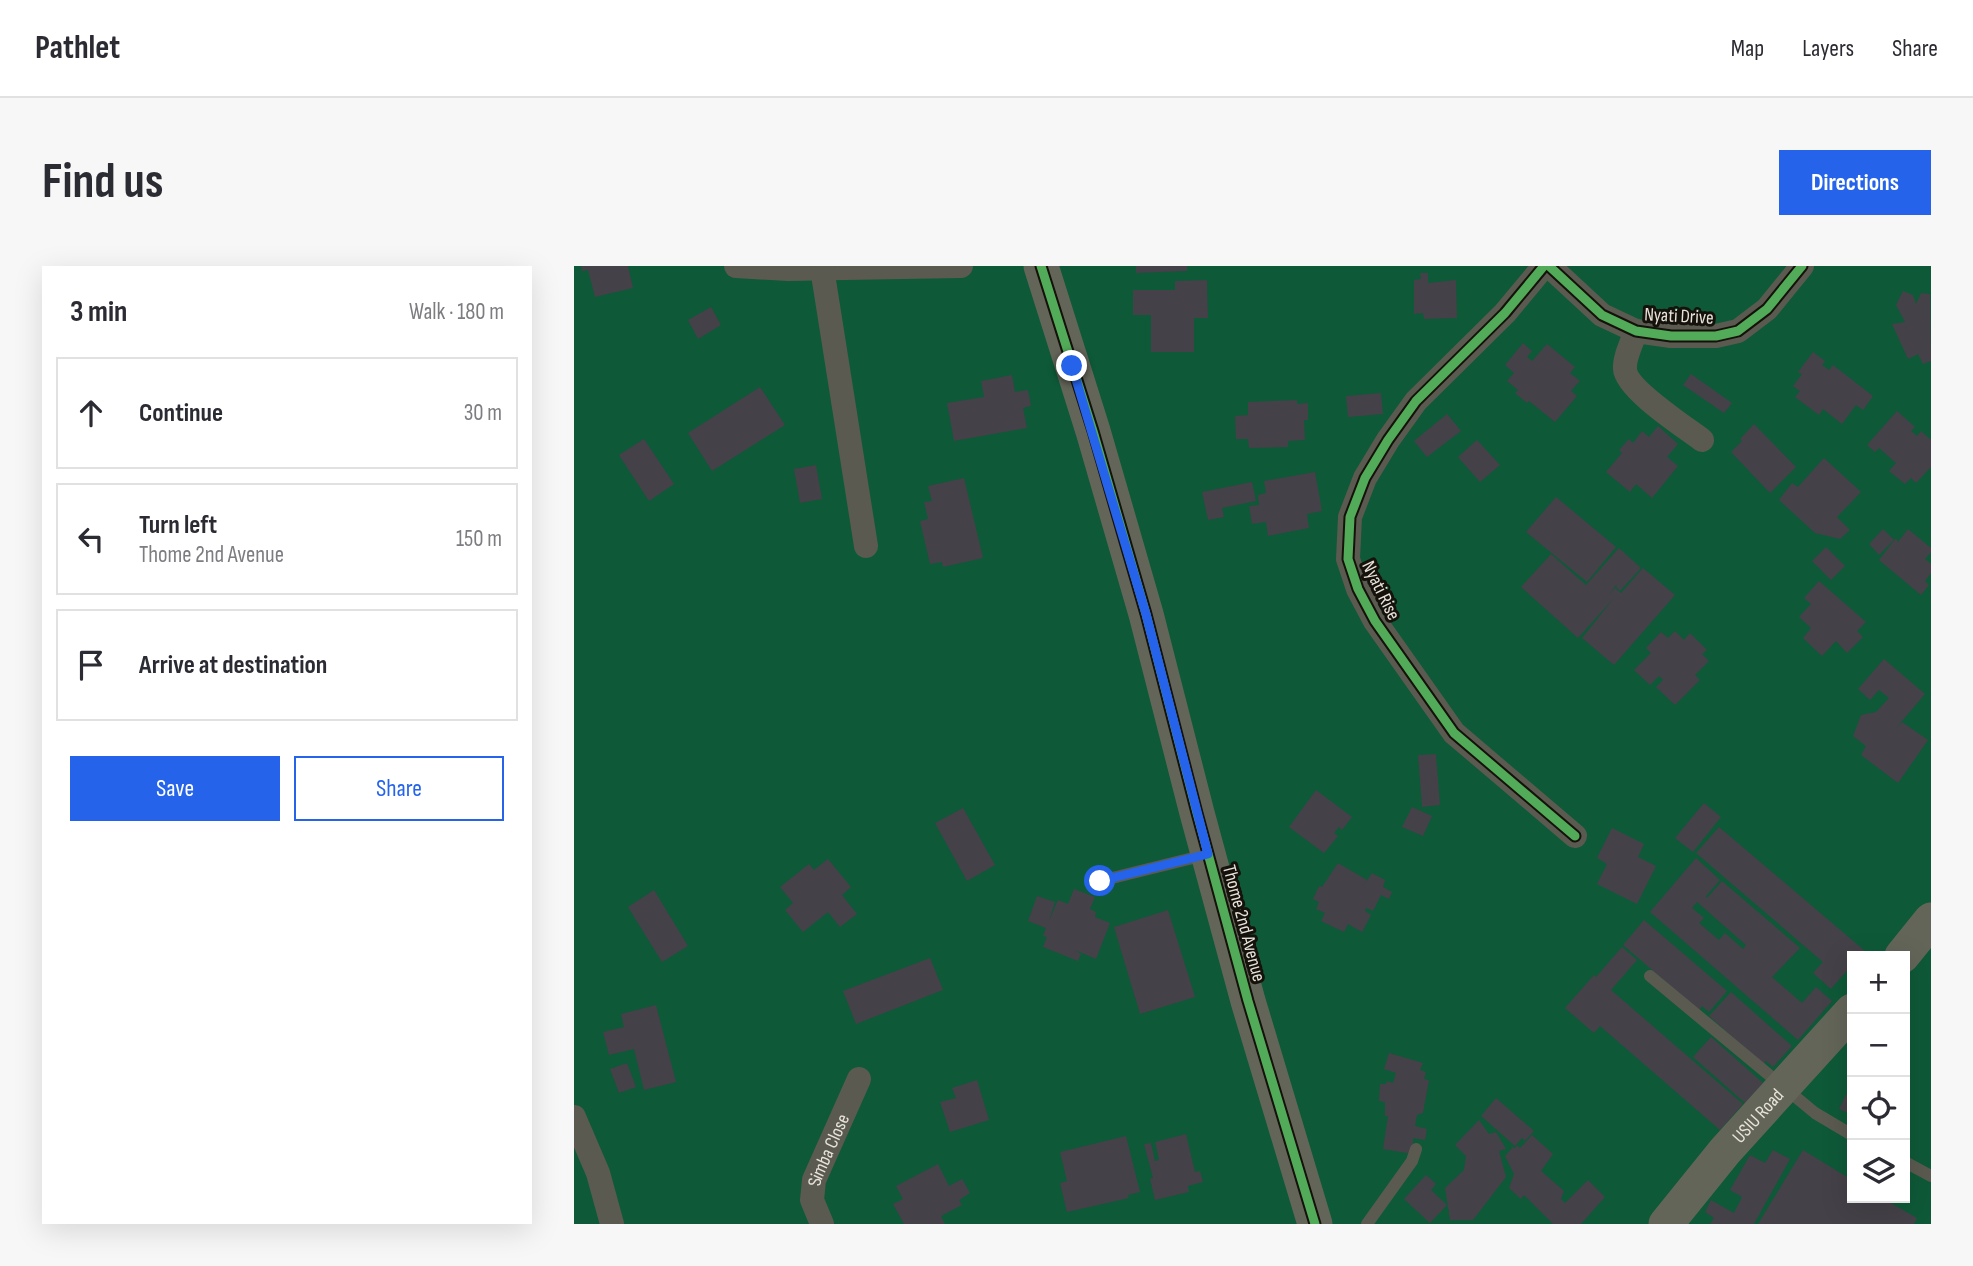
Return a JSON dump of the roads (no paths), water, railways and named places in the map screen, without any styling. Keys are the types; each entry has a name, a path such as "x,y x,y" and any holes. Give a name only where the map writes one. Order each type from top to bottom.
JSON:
{"street":[{"path":"736,266 961,266"},
{"name":"Thome 2nd Avenue","path":"1041,266 1093,431 1146,614 1252,1013 1315,1224"},
{"name":"Nyati Drive","path":"1547,266 1602,315 1636,331 1671,336 1716,336 1738,331 1767,309 1802,266"},
{"name":"Nyati Rise","path":"1547,266 1505,313 1416,401 1388,440 1365,478 1350,517 1348,559 1358,589 1375,621 1409,673 1454,733 1575,836"},
{"path":"822,268 866,546"},
{"path":"1636,331 1625,368 1629,379 1640,392 1702,440"},
{"path":"1906,951 1931,920"},
{"name":"USIU Road","path":"1666,1224 1725,1150 1850,1014"},
{"name":"Simba Close","path":"822,1224 812,1200 814,1180 859,1079"},
{"path":"574,1117 598,1172 612,1224"}],"lane":[{"path":"1100,881 1208,854"},
{"path":"1650,976 1825,1121 1847,1132"},
{"path":"1367,1224 1412,1161 1416,1149"},
{"path":"1910,1166 1931,1176"}]}
